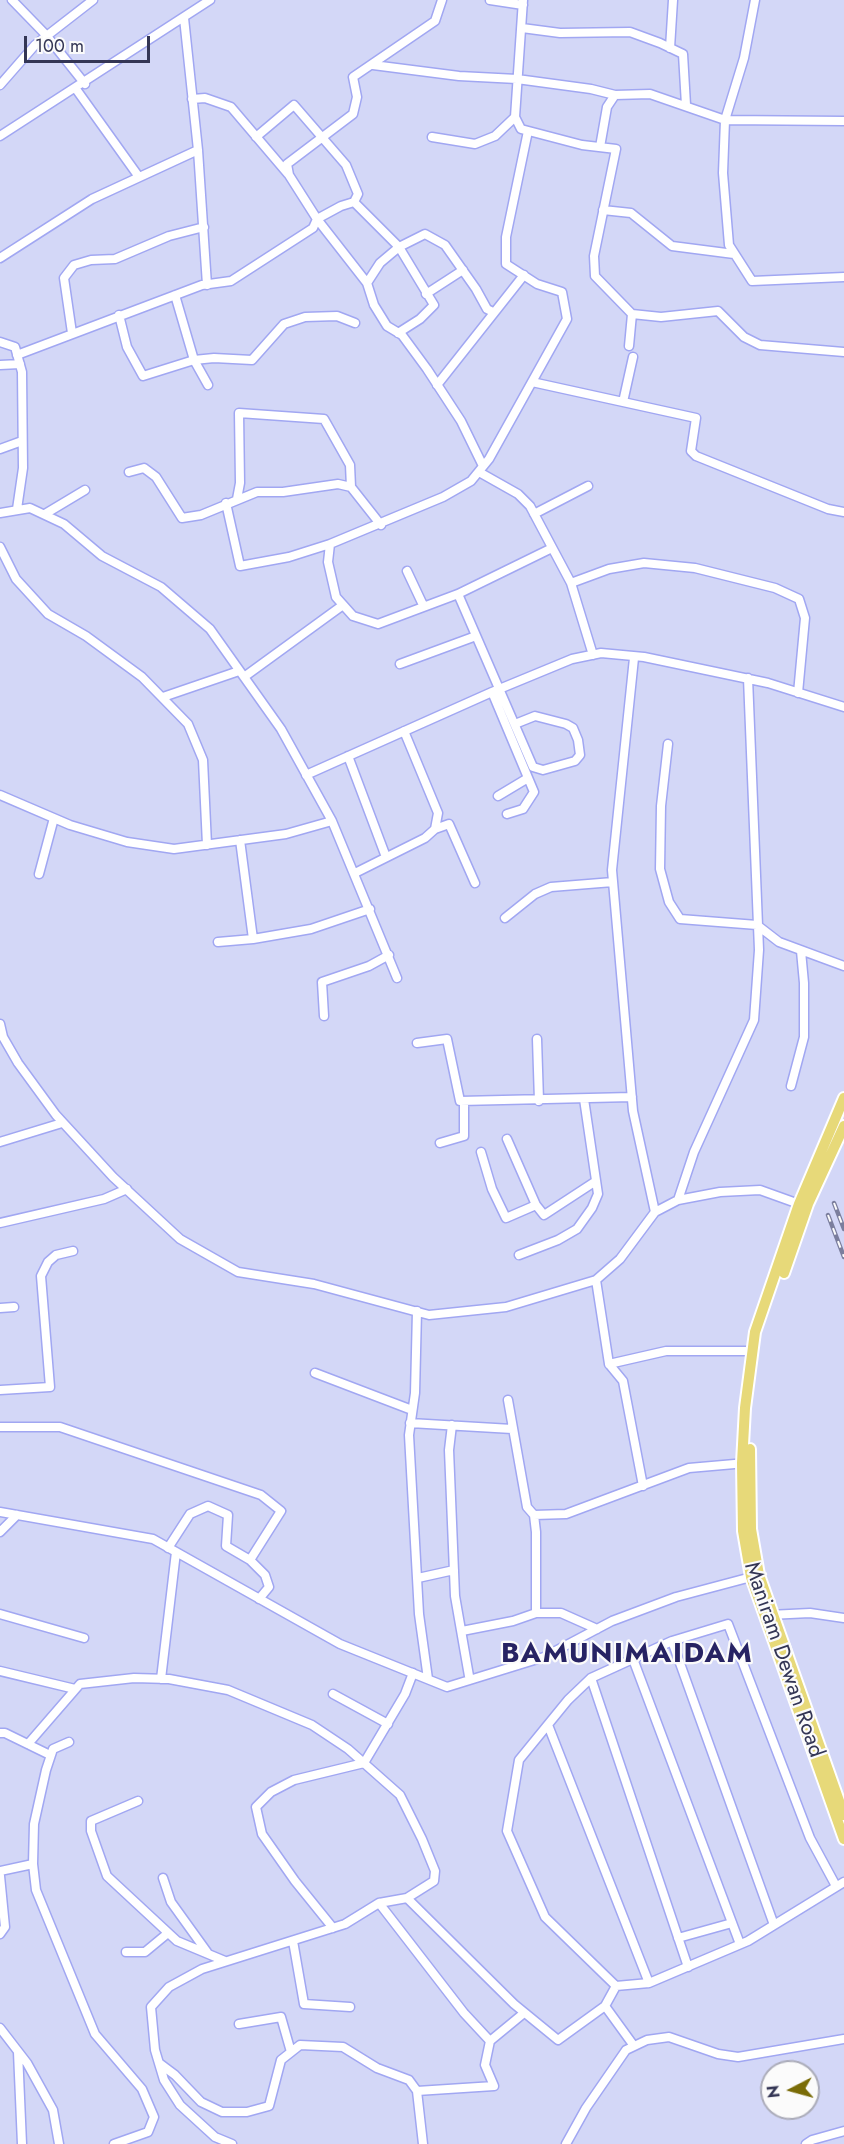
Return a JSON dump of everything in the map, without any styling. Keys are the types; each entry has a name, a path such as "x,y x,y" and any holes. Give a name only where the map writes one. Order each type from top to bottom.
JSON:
{"main road":[{"name":"Maniram Dewan Road","path":"844,1098 799,1204 755,1332 745,1463 743,1531 755,1576 844,1815"},
{"name":"Maniram Dewan Road","path":"745,1463 762,1330 808,1204 844,1126"},
{"name":"Maniram Dewan Road","path":"769,1615 844,1839"}],"street":[{"path":"12,0 46,35 85,84"},
{"path":"0,85 46,35 93,0"},
{"path":"194,0 206,3"},
{"path":"289,175 287,164 354,114 357,97 353,77 435,21 442,0"},
{"path":"490,0 523,2 515,117 521,129 616,149 614,168 594,256 595,276 632,314 661,317 718,311 744,337 760,345 844,352"},
{"path":"670,48 673,0"},
{"path":"755,0 744,58 724,120 723,173 729,245 752,281 844,278"},
{"path":"0,136 85,84 206,3"},
{"path":"184,18 198,150 207,285"},
{"path":"522,28 560,33 630,32 683,54 686,105"},
{"path":"373,65 459,76 517,79 591,89 615,95 650,94 724,120 844,121"},
{"path":"76,89 139,177"},
{"path":"600,147 607,107 615,95"},
{"path":"192,99 205,98 231,107 289,175 317,219 367,283 374,305 387,326 398,333 461,421 481,469 518,494 534,514 571,583 593,655"},
{"path":"256,137 294,105 346,165 357,194 354,202"},
{"path":"432,137 475,144 495,136 515,117"},
{"path":"226,503 240,566 289,557 330,544 381,525 471,482 481,469 567,319 562,292 537,284 506,264 506,237 528,131"},
{"path":"0,258 92,199 198,150"},
{"path":"0,365 19,359 72,333 119,315 207,285 231,281 313,228 317,219 354,202"},
{"path":"354,202 399,247 434,305 420,319 398,333"},
{"path":"603,210 631,213 672,246 734,254"},
{"path":"72,333 64,278 74,266 91,260 115,259 169,237 204,227"},
{"path":"367,283 380,263 399,247 425,234 446,245 487,309 493,312"},
{"path":"426,294 463,270"},
{"path":"437,385 524,275"},
{"path":"175,295 194,360 208,385"},
{"path":"629,346 632,314"},
{"path":"119,315 127,347 143,376 194,360 214,358 252,360 284,324 305,317 337,316 355,323"},
{"path":"0,342 15,347 19,359 22,468 17,509"},
{"path":"623,402 633,357"},
{"path":"532,382 696,418 691,451 696,456 828,509 844,512"},
{"path":"237,499 240,483 239,413 324,419 350,465 351,487 381,525"},
{"path":"0,449 22,441"},
{"path":"129,472 144,468 156,477 182,518 201,515 257,492 283,492 339,484 351,487"},
{"path":"534,514 588,486"},
{"path":"45,514 85,490"},
{"path":"0,513 30,508 64,524 102,556 160,587 210,630 280,729 332,821 397,978"},
{"path":"330,544 328,562 336,597 353,616 378,624 423,605 458,594 552,548"},
{"path":"0,547 16,579 48,614 86,636 142,677 188,724 203,760 207,845"},
{"path":"571,583 609,569 644,563 695,568 775,588 799,599 805,618 798,693"},
{"path":"406,571 423,605"},
{"path":"458,594 534,792 523,808 507,814"},
{"path":"163,698 242,674 343,605"},
{"path":"400,664 476,636"},
{"path":"306,775 496,690 572,659 593,655 644,657 748,678 844,707"},
{"path":"634,658 612,870 632,1097 655,1212"},
{"path":"678,1200 694,1152 754,1020 759,950 748,678"},
{"path":"496,690 515,724 533,767 538,770 575,762 580,755 578,740 573,729 566,724 535,716 515,724"},
{"path":"404,731 438,813 435,829"},
{"path":"668,744 661,806 660,869 669,902 680,919 757,926 779,942 844,966"},
{"path":"348,756 386,857"},
{"path":"498,796 528,778"},
{"path":"0,795 54,818 127,842 174,849 285,834 332,821"},
{"path":"39,874 54,818"},
{"path":"355,873 425,838 435,829 449,824 475,883"},
{"path":"240,840 253,939"},
{"path":"505,918 535,894 551,887 613,882"},
{"path":"218,942 253,939 311,929 370,909"},
{"path":"791,1086 804,1037 804,983 801,951"},
{"path":"324,1016 322,982 369,966 389,955"},
{"path":"0,1024 3,1037 18,1063 63,1123 127,1189 180,1239 238,1272 314,1284 429,1315 506,1307 596,1280 620,1259 655,1212 678,1200 720,1192 760,1190 799,1204"},
{"path":"417,1043 447,1039 460,1101 539,1101 632,1097"},
{"path":"537,1039 539,1101"},
{"path":"519,1255 558,1240 577,1229 592,1208 598,1194 584,1099"},
{"path":"440,1143 464,1136 464,1101"},
{"path":"0,1142 63,1123"},
{"path":"507,1139 540,1213 548,1214 596,1181"},
{"path":"482,1152 492,1189 506,1218 536,1206"},
{"path":"0,1223 104,1198 127,1189"},
{"path":"0,1390 50,1387 41,1276 48,1262 56,1255 73,1251"},
{"path":"596,1280 609,1364 623,1381 643,1486"},
{"path":"0,1308 14,1307"},
{"path":"417,1311 412,1410 408,1435 428,1679"},
{"path":"609,1364 666,1351 752,1351"},
{"path":"315,1373 412,1410"},
{"path":"508,1400 527,1507 534,1515 536,1613"},
{"path":"410,1423 512,1429"},
{"path":"452,1425 449,1450 454,1570 470,1676"},
{"path":"0,1427 60,1427 261,1495 281,1511 250,1560"},
{"path":"534,1515 566,1514 690,1468 745,1463"},
{"path":"161,1679 172,1550 190,1514 208,1506 228,1515 226,1546 250,1560 265,1575 269,1587 260,1599"},
{"path":"0,1512 153,1539 340,1644 447,1687 543,1657 597,1629 676,1596 755,1576"},
{"path":"0,1532 17,1515"},
{"path":"418,1578 454,1570"},
{"path":"462,1631 513,1621 536,1613 561,1613 597,1629"},
{"path":"769,1615 810,1613 844,1618"},
{"path":"0,1614 84,1638"},
{"path":"728,1624 810,1838 840,1884 740,1944 649,1983 616,1986 545,1917 507,1831 519,1760 591,1678 633,1659 672,1641 728,1624"},
{"path":"672,1641 774,1925"},
{"path":"633,1659 740,1944"},
{"path":"0,1671 75,1689"},
{"path":"333,1928 295,1881 262,1834 256,1807 271,1792 294,1779 364,1763 388,1724 413,1673"},
{"path":"591,1678 688,1966"},
{"path":"28,1744 80,1684 99,1680 161,1679 228,1690 254,1698 312,1725 364,1763 400,1795 435,1871 434,1881 407,1898 380,1903 333,1928 202,1969 169,1987 151,2007 154,2050 164,2080 180,2105 215,2137 232,2144"},
{"path":"333,1694 388,1724"},
{"path":"548,1725 649,1983"},
{"path":"0,1733 5,1733 50,1755"},
{"path":"69,1742 53,1749 50,1755 34,1824 33,1864 36,1890 95,2034 142,2089 154,2117 148,2132 117,2144"},
{"path":"138,1802 91,1821 91,1832 107,1876 177,1941 225,1961"},
{"path":"0,1871 33,1864"},
{"path":"0,1876 5,1927 0,1934"},
{"path":"163,1878 171,1902 209,1955"},
{"path":"407,1898 524,2013 558,2040 605,2006 616,1986"},
{"path":"380,1903 464,2013 490,2041"},
{"path":"678,1938 732,1923"},
{"path":"126,1952 145,1952 168,1933"},
{"path":"293,1941 304,2004 350,2007"},
{"path":"605,2006 634,2046"},
{"path":"417,2091 494,2086 485,2065 490,2041 524,2013"},
{"path":"239,2024 281,2017 291,2052"},
{"path":"0,2028 27,2063 53,2110 58,2144"},
{"path":"566,2144 586,2108 626,2050 647,2040 669,2037 718,2054 738,2057 844,2038"},
{"path":"159,2063 175,2075 201,2102 222,2112 247,2112 269,2106 282,2060 300,2045 344,2047 377,2067 409,2080 417,2091 423,2144"},
{"path":"18,2051 22,2144"},
{"path":"806,2144 812,2140 844,2131"}],"railway":[{"path":"834,1203 844,1229"},
{"path":"828,1215 844,1257"}],"district":[{"name":"BAMUNIMAIDAM","path":"627,1655"}]}
